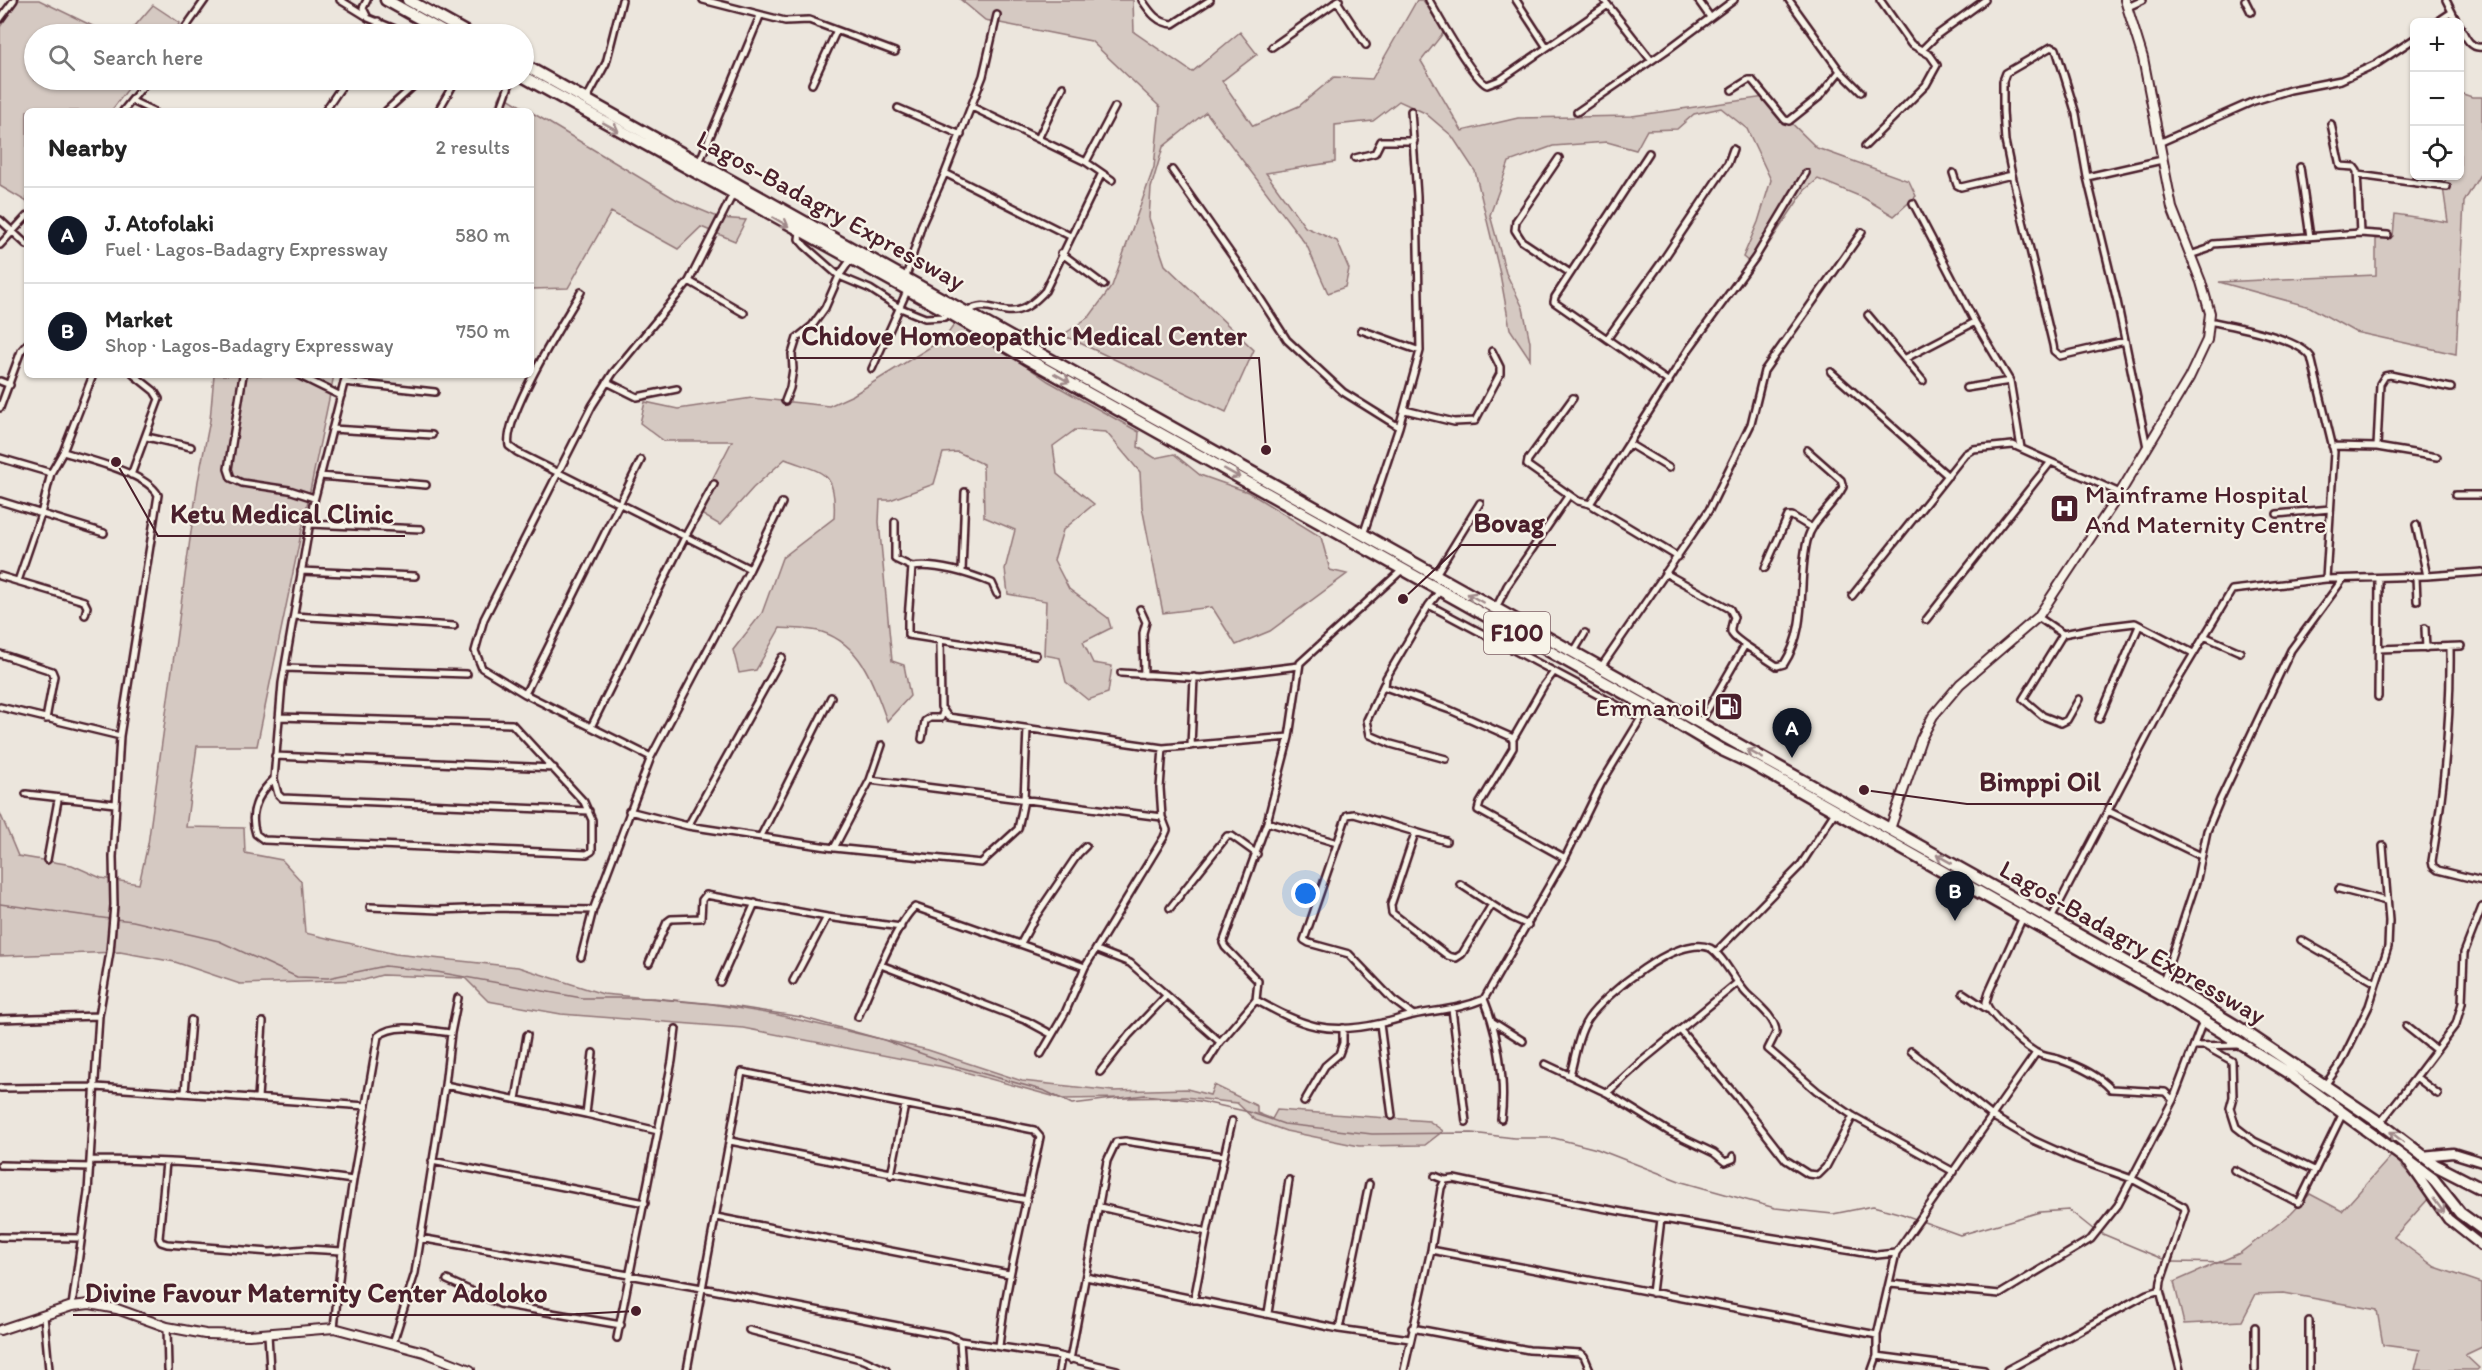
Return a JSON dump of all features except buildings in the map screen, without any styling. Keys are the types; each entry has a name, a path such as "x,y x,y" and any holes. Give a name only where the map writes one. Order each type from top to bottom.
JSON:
{"highway":[{"path":"386,0 429,24"},
{"path":"408,0 451,24"},
{"name":"Lagos-Badagry Expressway","path":"534,72 583,105 733,194 948,312 1029,360 1403,569 1573,658 1600,668 2163,982 2222,1016 2325,1085 2380,1123 2422,1156 2482,1189"},
{"name":"Lagos-Badagry Expressway","path":"534,83 699,163 906,277 1495,610 1650,708 1722,750 1750,763 2165,997 2287,1072 2406,1158 2433,1179 2465,1218 2482,1229"},
{"path":"1722,750 1729,740"},
{"path":"2067,943 2072,930"}],"main road":[{"path":"2422,1156 2453,1153 2482,1162"},
{"name":"Lagos-Badagry Expressway","path":"2406,1158 2448,1219 2482,1246"}],"street":[{"path":"0,19 14,0"},
{"path":"188,24 205,0"},
{"path":"340,0 368,18 385,24"},
{"path":"367,0 363,8 368,18"},
{"path":"583,105 606,63 622,0"},
{"path":"703,0 785,21 809,20 836,32 895,52"},
{"path":"1142,0 1152,16 1163,23 1173,24 1210,0"},
{"path":"1429,0 1458,48 1483,83 1494,83 1606,2 1651,60"},
{"path":"1516,0 1546,46"},
{"path":"1698,0 1710,17"},
{"path":"1577,112 1734,0"},
{"path":"1789,0 1840,71 1861,92"},
{"path":"1865,146 1926,85 1934,73 1936,62 1911,44 1880,0"},
{"path":"1922,50 1937,34 1986,0"},
{"path":"1890,830 1921,739 1935,713 1960,684 2038,617 2120,493 2189,378 2207,339 2210,313 2172,208 2143,58 2126,4 2143,0"},
{"path":"2245,0 2251,12"},
{"path":"2446,0 2455,18"},
{"path":"1272,47 1338,1 1366,45"},
{"path":"2443,18 2451,12"},
{"path":"906,277 922,224 961,135 983,76 998,15"},
{"path":"699,163 760,16"},
{"path":"812,84 836,32"},
{"path":"2464,32 2474,47 2482,47"},
{"path":"2159,143 2254,101 2290,90 2341,80 2376,64 2410,42"},
{"path":"2125,341 2066,356 2060,356 2054,351 2005,141 2005,75 2013,67 2053,47 2056,49 2076,114 2087,177 2125,341 2147,447"},
{"path":"1732,90 1752,80 1785,120 1791,121 1818,97 1840,71"},
{"path":"1038,139 1063,87"},
{"path":"126,108 140,90"},
{"path":"327,108 339,90"},
{"path":"389,108 409,90"},
{"path":"440,108 450,90"},
{"path":"501,108 507,90"},
{"path":"132,101 147,108"},
{"path":"972,107 1086,162 1101,175 1112,180"},
{"path":"1086,162 1115,107"},
{"path":"898,108 961,135"},
{"path":"1363,535 1405,410 1420,351 1414,141 1411,111"},
{"path":"2331,124 2340,166 2354,167 2358,174 2360,233"},
{"path":"1355,158 1373,155 1381,141 1414,141"},
{"path":"1607,339 1728,163 1733,149"},
{"path":"1649,153 1570,273 1554,299 1554,303 1669,382"},
{"path":"1559,158 1516,221 1515,230 1522,241 1570,273"},
{"path":"2087,177 2162,160"},
{"path":"2300,167 2310,237"},
{"path":"1172,170 1238,264 1287,340 1343,392 1399,427"},
{"path":"945,173 1070,236"},
{"path":"1590,504 1700,333 1755,258 1806,173"},
{"path":"1953,173 1957,185 1961,187 2012,175"},
{"path":"2358,174 2447,187"},
{"path":"967,312 975,306 982,305 1008,312 1024,308 1045,291 1101,175"},
{"path":"651,757 525,694 482,668 475,651 476,642 484,619 592,406 607,382 689,281 733,194"},
{"path":"1913,203 1975,322 2010,381 2021,448"},
{"path":"0,245 24,219"},
{"path":"0,220 24,242"},
{"path":"800,232 799,239 805,246 840,276 870,289 898,307 925,318 945,317 948,312"},
{"path":"1600,668 1709,510 1744,440 1756,406 1762,375 1862,232"},
{"path":"2190,255 2208,249 2213,244 2360,233 2388,235"},
{"path":"1061,254 1104,285"},
{"path":"785,401 790,388 792,354 797,338 812,326 825,308 851,259"},
{"path":"689,281 744,313"},
{"path":"872,369 907,291"},
{"path":"534,376 581,292"},
{"path":"1868,315 1923,381"},
{"path":"2208,321 2251,329 2306,350 2311,357 2332,446 2334,472 2326,579"},
{"path":"1906,358 1975,322"},
{"path":"1361,330 1420,351"},
{"path":"0,408 24,348"},
{"path":"1405,410 1454,422 1475,421 1500,374 1500,367 1492,351"},
{"path":"1831,372 1948,476"},
{"path":"2377,447 2380,384 2385,376 2390,375 2451,388"},
{"path":"18,581 41,514 51,473 63,452 92,378"},
{"path":"131,475 147,437 159,399 157,394 138,378"},
{"path":"243,378 228,469 231,478 242,483 290,490 314,498"},
{"path":"304,378 341,396"},
{"path":"345,378 314,498 285,668 274,779 278,794 282,798 589,811"},
{"path":"533,378 521,400 507,437 509,446 750,569"},
{"path":"0,381 10,385"},
{"path":"1966,388 2010,381"},
{"path":"344,382 435,392"},
{"path":"607,382 637,397 677,389"},
{"path":"1573,398 1526,462 1528,466 1582,503 1590,504 1678,556"},
{"path":"332,429 432,435"},
{"path":"147,437 191,447"},
{"path":"1629,444 1669,468"},
{"path":"1852,596 1965,454 1972,449 2006,445 2021,448 2120,493"},
{"path":"2332,446 2377,447 2437,457"},
{"path":"1665,573 1730,609 1734,617 1731,635 1781,666 1785,662 1799,628 1806,544 1812,528 1843,487 1840,480 1807,450"},
{"path":"63,452 131,475 154,487 158,495 120,736 115,804 114,905 110,952 99,1016 91,1163 72,1306"},
{"path":"0,458 51,473"},
{"path":"525,694 641,460"},
{"path":"1926,620 2050,463"},
{"path":"320,476 426,485"},
{"path":"591,727 685,537 714,484"},
{"path":"962,572 965,492"},
{"path":"1495,610 1508,586 1569,495"},
{"path":"2455,495 2482,495"},
{"path":"0,501 104,533"},
{"path":"581,957 593,910 651,757 750,569 782,503"},
{"path":"1435,576 1480,503"},
{"path":"2277,514 2330,509"},
{"path":"1765,568 1788,516 1812,528"},
{"path":"895,522 895,559 912,567 962,572 992,583 997,594"},
{"path":"310,524 421,529"},
{"path":"2416,525 2427,576"},
{"path":"912,567 907,632 912,637 1036,655"},
{"path":"1209,1061 1220,1042 1256,1000 1258,981 1225,947 1223,942 1267,822 1289,737 1299,666 1302,660 1403,569"},
{"path":"301,571 415,576"},
{"path":"2051,919 2140,747 2193,652 2234,588 2326,579 2416,577 2482,572"},
{"path":"0,576 84,601 87,607 85,615"},
{"path":"2416,577 2417,601"},
{"path":"2378,697 2379,578"},
{"path":"2163,982 2197,879 2207,831 2220,800 2291,650 2343,579"},
{"path":"1441,590 1429,605 1384,684 1367,720 1370,735 1391,744 1446,759"},
{"path":"1429,605 1641,718"},
{"path":"1140,609 1140,614 1146,622 1143,633 1144,675"},
{"path":"294,616 454,626"},
{"path":"2038,617 2063,634 2135,623 2193,652"},
{"path":"2099,719 2139,626"},
{"path":"2425,628 2426,648"},
{"path":"1563,677 1585,633"},
{"path":"2063,634 2023,699 2043,716 2061,723 2067,720 2079,699"},
{"path":"2204,636 2240,652"},
{"path":"922,739 925,721 930,718 941,718 943,712 940,688 940,642"},
{"path":"1700,723 1745,645"},
{"path":"2379,649 2461,646"},
{"path":"2450,647 2450,695 2445,771 2432,861 2433,866 2438,870 2482,880"},
{"path":"0,654 52,672 54,675 46,719"},
{"path":"688,826 782,657"},
{"path":"1121,673 1194,677 1299,666"},
{"path":"285,668 467,674"},
{"path":"1554,672 1513,739 1513,748 1478,810 1565,858"},
{"path":"1191,746 1194,677"},
{"path":"1384,684 1386,689 1450,710 1513,739"},
{"path":"761,836 831,697"},
{"path":"0,707 120,736"},
{"path":"1256,1000 1304,1024 1325,1029 1380,1024 1412,1015 1452,1009 1484,999 1565,858 1601,784 1641,718 1650,708"},
{"path":"943,712 948,717 1163,748 1289,737"},
{"path":"274,779 260,792 254,813 256,834 264,840 587,854 592,851 592,820 584,802 512,724 279,717"},
{"path":"629,811 688,826 834,848 981,863 1016,832 1024,800 1027,729"},
{"path":"834,848 870,780 882,745"},
{"path":"1041,1054 1065,1012 1085,967 1167,830 1162,817 1160,788 1163,748"},
{"path":"276,756 554,768"},
{"path":"870,780 1162,817"},
{"path":"26,794 58,800 115,804"},
{"path":"47,860 58,800"},
{"path":"2108,811 2201,856"},
{"path":"1716,952 1800,866 1835,812"},
{"path":"1412,1015 1392,1000 1349,954 1309,944 1304,940 1346,817 1351,814 1446,841"},
{"path":"1267,822 1337,843"},
{"path":"1415,833 1391,904 1392,913 1448,956 1456,958 1462,954 1491,906"},
{"path":"1170,908 1227,836 1232,836 1257,854"},
{"path":"1021,943 1034,919 1078,854 1086,846"},
{"path":"2325,1085 2341,1063 2369,1006 2388,947 2389,921 2383,846"},
{"path":"1460,884 1491,906 1528,925"},
{"path":"2339,889 2386,901"},
{"path":"649,963 667,922 671,919 701,918 702,900 706,895 827,917 901,927"},
{"path":"720,982 754,903"},
{"path":"370,907 439,910 493,908 593,910"},
{"path":"2380,1123 2456,1024 2462,1004 2464,953 2482,907"},
{"path":"858,1017 881,964 912,909 919,908 1085,967"},
{"path":"1991,1012 1986,1002 1989,992 2024,916"},
{"path":"793,981 827,917"},
{"path":"2301,940 2376,983"},
{"path":"1570,1075 1587,1021 1599,1005 1653,963 1683,949 1705,947 1716,952 1737,983 1776,1028 1768,1049 1817,1091 1853,1116 1954,1173"},
{"path":"1097,950 1130,963 1220,1042"},
{"path":"881,964 1027,1021 1051,1034"},
{"path":"1607,1093 1737,983"},
{"path":"1963,993 1991,1012 2036,1053 2060,1060 2101,1080 2114,1090 2165,1092 2173,1100"},
{"path":"1100,1072 1129,1035 1166,996"},
{"path":"393,1344 415,1273 458,998"},
{"path":"1484,999 1493,1022 1503,1102 1501,1119"},
{"path":"1452,1009 1466,1122"},
{"path":"0,1019 99,1016"},
{"path":"185,1092 191,1020"},
{"path":"1890,1284 2000,1294 2096,1233 2118,1205 2173,1100 2203,1021"},
{"path":"258,1098 263,1022"},
{"path":"1493,1022 1523,1041"},
{"path":"1380,1024 1392,1116"},
{"path":"2406,1026 2436,1050"},
{"path":"334,1328 342,1251 378,1036 385,1031 399,1028 451,1033"},
{"path":"1304,1102 1325,1066 1340,1054 1343,1028"},
{"path":"617,1338 645,1203 676,1029"},
{"path":"1680,1030 1737,1097 1786,1160 1808,1174 1818,1175 1826,1167 1853,1116"},
{"path":"516,1099 527,1035"},
{"path":"2195,1046 2244,1045"},
{"path":"2207,1047 2232,1061 2233,1097 2230,1108 2236,1127 2254,1141 2314,1170"},
{"path":"1911,1051 1992,1116 2033,1140 2073,1158 2132,1179 2184,1207 2160,1290 2180,1370"},
{"path":"586,1114 593,1053"},
{"path":"1872,1370 1877,1356 1877,1335 1896,1253 2036,1053"},
{"path":"1545,1064 1607,1093 1668,1131 1714,1153 1725,1162 1730,1162 1733,1156"},
{"path":"687,1370 742,1072 1034,1130 1038,1133 1040,1137 1009,1274 999,1346"},
{"path":"2416,1077 2438,1094"},
{"path":"445,1085 658,1131"},
{"path":"0,1088 96,1087 366,1106"},
{"path":"891,1175 905,1105"},
{"path":"2234,1170 2299,1203 2343,1113"},
{"path":"1194,1300 1232,1121"},
{"path":"1070,1360 1107,1161 1116,1142 1125,1141 1224,1156"},
{"path":"730,1142 1027,1200"},
{"path":"432,1161 645,1203"},
{"path":"0,1165 166,1162 290,1171 353,1180"},
{"path":"166,1162 159,1238 161,1242 270,1252 307,1249 342,1251"},
{"path":"1434,1176 1445,1180 1454,1179 1521,1191 1660,1219 1870,1254 1896,1253"},
{"path":"1268,1313 1289,1180"},
{"path":"1404,1370 1431,1250 1441,1188 1445,1180"},
{"path":"1339,1329 1369,1184"},
{"path":"1100,1207 1207,1232"},
{"path":"716,1217 1009,1274"},
{"path":"1652,1293 1660,1219"},
{"path":"0,1237 81,1238"},
{"path":"420,1238 702,1288 950,1336 960,1341 999,1346 1117,1370"},
{"path":"1431,1250 1877,1335"},
{"path":"1086,1277 1339,1329 1410,1339"},
{"path":"447,1280 500,1304 621,1325"},
{"path":"2007,1370 2147,1294 2160,1290"},
{"path":"0,1325 0,1330 72,1306 90,1304 117,1309 167,1327 205,1334 268,1334 334,1328 424,1352 470,1370"},
{"path":"44,1316 49,1370"},
{"path":"2309,1321 2309,1370"},
{"path":"167,1327 168,1370"},
{"path":"1412,1328 1530,1350 1580,1353 1584,1356 1590,1370"},
{"path":"2255,1328 2255,1370"},
{"path":"749,1330 864,1360 886,1370"},
{"path":"268,1334 270,1370"},
{"path":"960,1341 962,1370"},
{"path":"1877,1356 1984,1370"},
{"path":"1059,1370 1061,1358"}],"shaded area":[{"path":"18,0 39,0 88,24 24,24 24,90 127,90 113,108 24,108 24,200 0,186 0,27"},
{"path":"961,0 1133,0 1134,32 1192,72 1240,32 1257,54 1222,81 1253,126 1299,106 1334,77 1372,79 1417,0 1423,0 1444,32 1421,61 1462,131 1518,118 1632,116 1765,97 1817,148 1909,181 1916,196 1894,216 1864,198 1818,179 1805,190 1754,266 1743,257 1758,222 1771,180 1747,129 1721,108 1694,114 1677,129 1647,130 1636,150 1607,142 1553,146 1509,162 1490,215 1506,273 1523,308 1530,342 1530,359 1510,329 1500,274 1475,171 1452,136 1425,113 1399,101 1373,121 1335,125 1335,162 1266,173 1305,227 1337,241 1349,269 1345,287 1328,293 1307,246 1206,112 1163,147 1151,188 1149,218 1165,265 1254,350 1226,412 1063,335 1090,316 1112,286 1154,167 1160,107 1091,41 985,20"},
{"path":"153,5 180,23 179,24 137,24"},
{"path":"501,94 524,108 494,108"},
{"path":"2464,94 2482,97 2482,171 2464,202 2456,354 2355,332 2310,307 2219,282 2376,275 2376,239 2393,236 2395,214 2448,222 2443,187 2446,180 2464,180"},
{"path":"534,114 677,200 720,218 746,220 735,241 701,227 678,249 611,212 568,288 534,289"},
{"path":"958,319 1048,381 1139,432 1138,447 1155,458 1174,454 1200,475 1248,492 1321,537 1330,570 1347,574 1270,631 1236,645 1212,607 1163,613 1142,507 1140,472 1106,432 1075,430 1053,446 1057,474 1094,504 1063,530 1054,560 1069,589 1108,618 1111,628 1083,642 1093,663 1112,666 1108,693 1088,700 1066,682 1060,658 1044,655 1046,601 1008,594 1005,569 1015,530 984,517 983,464 958,452 943,453 934,484 890,500 880,500 879,522 892,661 904,665 910,696 887,721 871,680 857,656 836,638 822,632 780,628 756,670 739,673 733,650 762,613 782,558 834,518 833,491 830,482 818,472 785,459 753,488 720,525 696,511 732,441 664,441 640,423 645,402 678,409 752,398 829,406 853,395 945,338"},
{"path":"214,378 333,378 257,746 197,746 186,827 244,828 245,853 282,860 301,881 305,933 395,954 518,967 603,994 712,1004 778,1015 928,1050 1022,1081 1113,1091 1187,1089 1210,1095 1214,1085 1257,1106 1257,1113 1272,1119 1277,1110 1429,1121 1443,1131 1425,1145 1359,1146 1286,1131 1255,1120 1237,1103 1185,1097 1063,1099 954,1069 743,1028 561,1014 488,1001 465,978 382,975 364,980 240,984 175,962 120,952 0,956 0,813 18,856 72,865 101,878 139,884 148,844 198,481 210,420"},
{"path":"2392,1155 2430,1197 2394,1237 2435,1267 2482,1283 2482,1347 2465,1355 2479,1368 2477,1370 2415,1370 2420,1350 2383,1345 2377,1310 2284,1293 2256,1294 2242,1321 2184,1324 2174,1282 2240,1253 2291,1214 2310,1194 2342,1211"}],"waterway":[{"path":"0,904 110,919"},
{"path":"115,919 219,941 297,977 328,978 385,966 437,972 582,998 654,998 725,1005 801,1017 884,1040 956,1066 1045,1091 1072,1104 1145,1095 1199,1101 1249,1112 1284,1124 1372,1134 1472,1133 1514,1138 1554,1138 1597,1149 1682,1182 1775,1208 1833,1214 1873,1206 1960,1235 2040,1212 2069,1210 2094,1230"},
{"path":"2098,1232 2165,1260"},
{"path":"2170,1262 2238,1263"}],"place":[{"name":"Chidove Homoeopathic Medical Center","path":"1266,450"},
{"name":"Ketu Medical Clinic","path":"116,462"},
{"name":"Mainframe Hospital And Maternity Centre","path":"2064,509"},
{"name":"Bovag","path":"1403,599"},
{"name":"Emmanoil","path":"1729,707"},
{"name":"J. Atofolaki","path":"1792,758"},
{"name":"Bimppi Oil","path":"1864,790"},
{"name":"Market","path":"1955,921"},
{"name":"Divine Favour Maternity Center Adoloko","path":"636,1311"}]}
